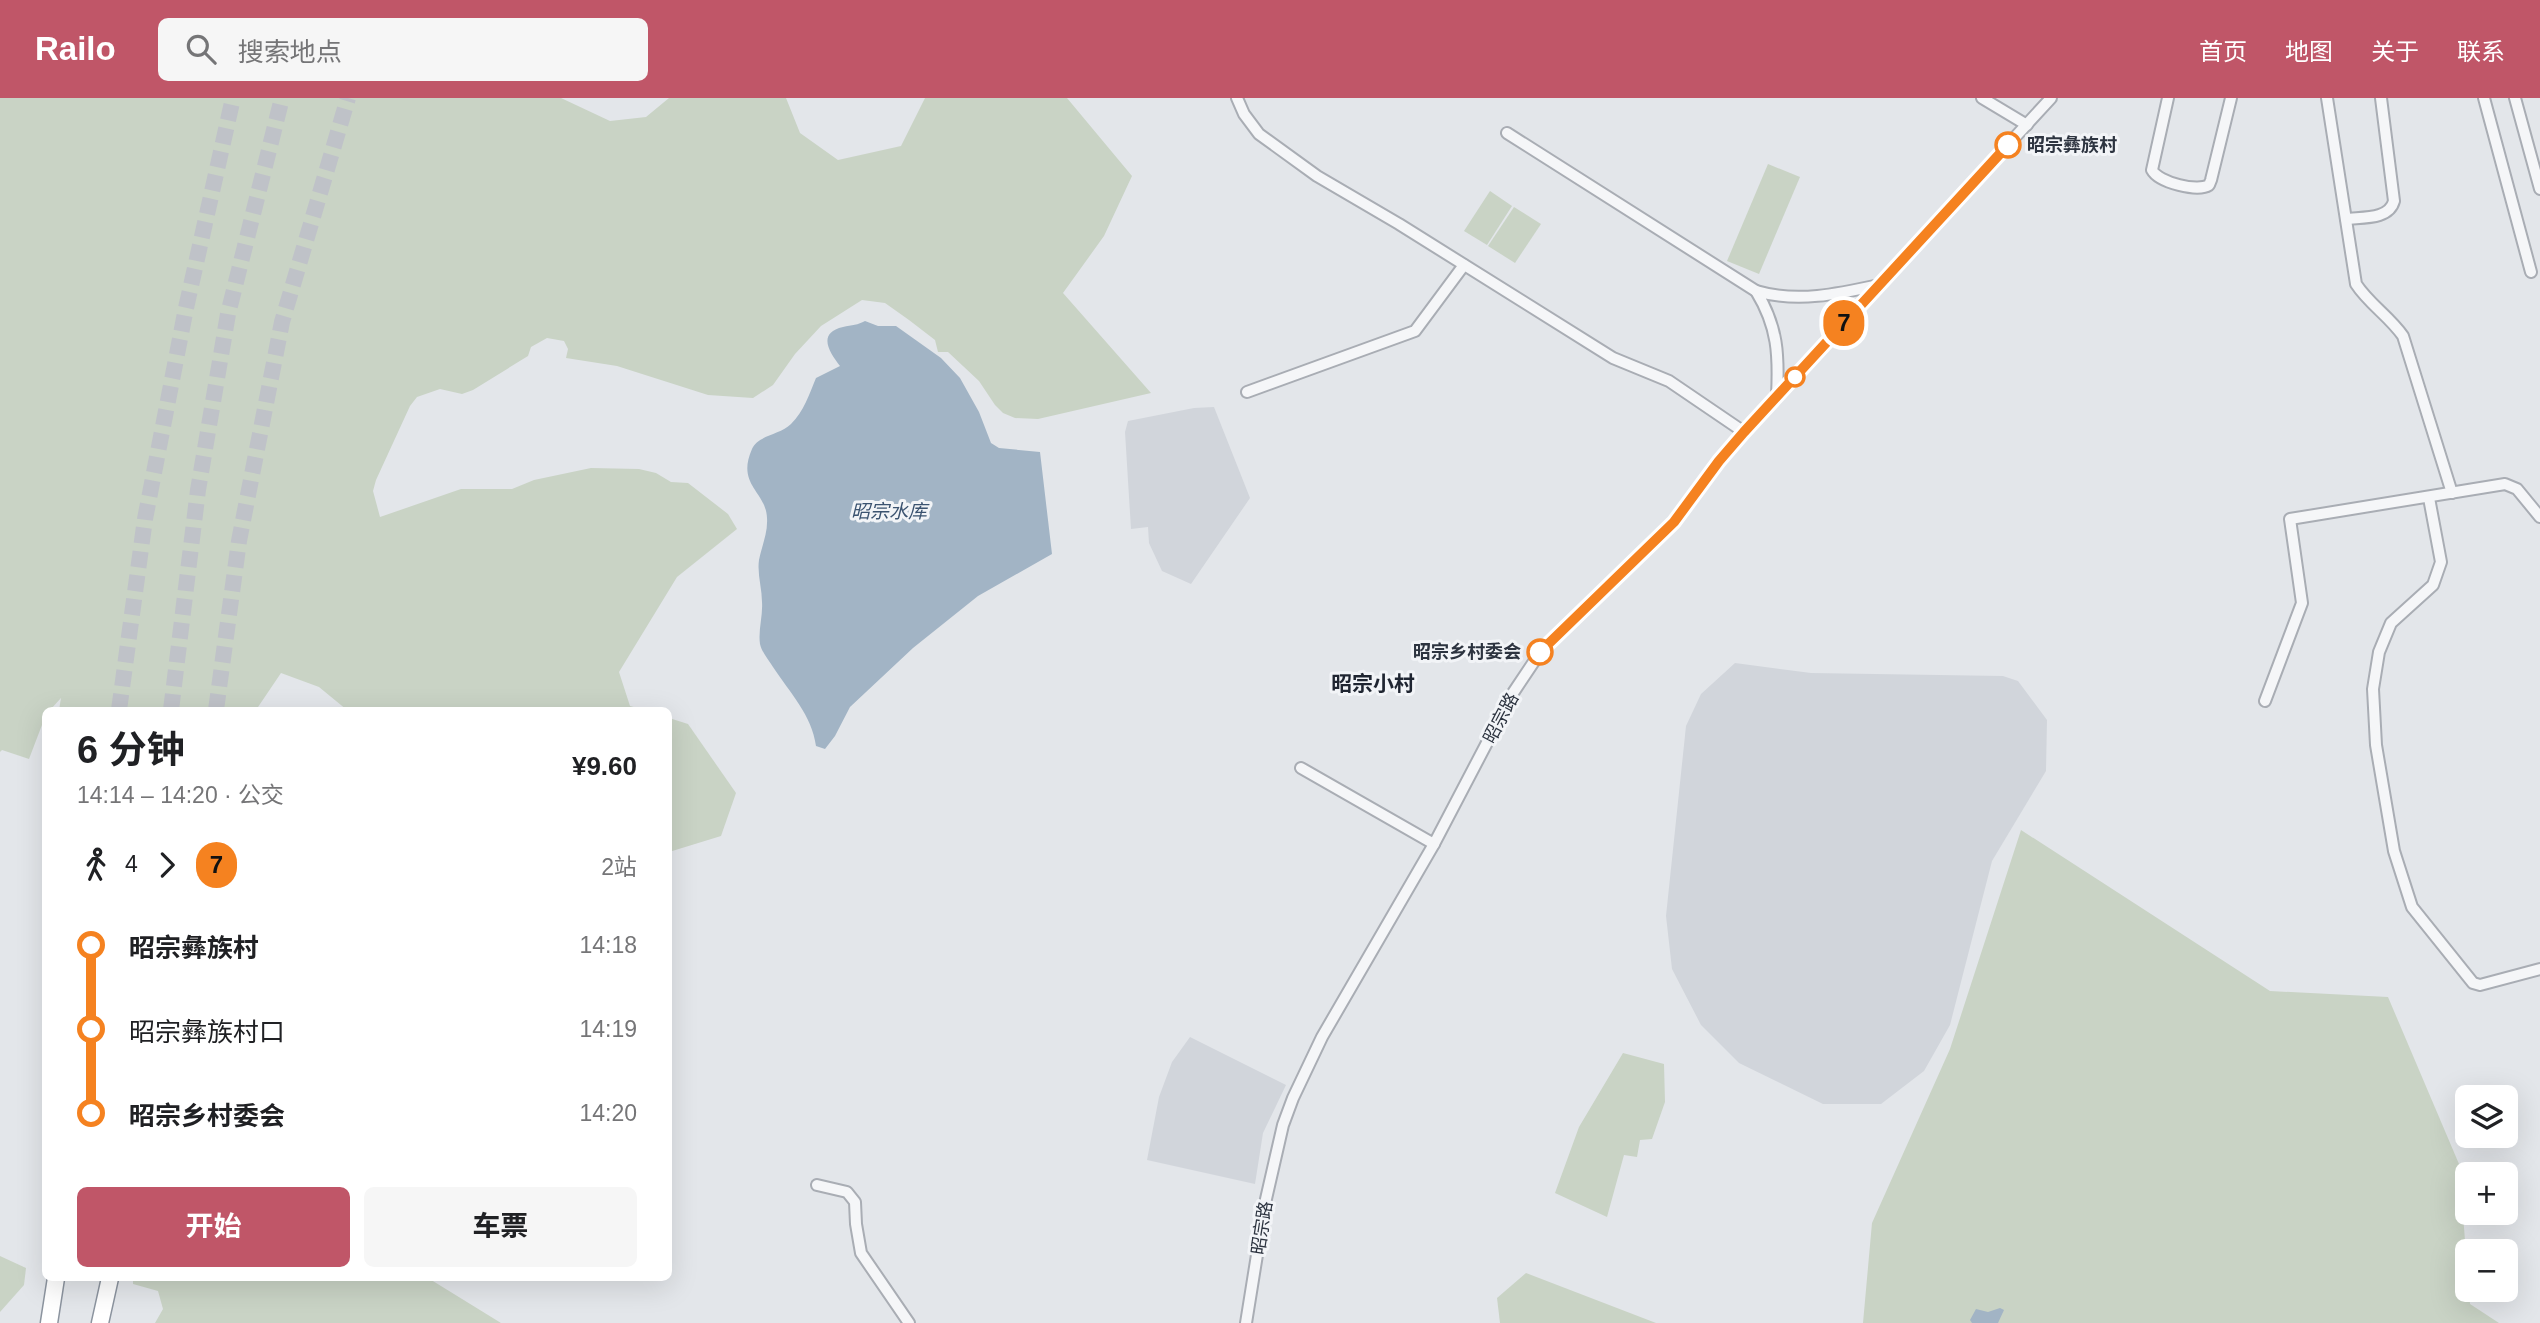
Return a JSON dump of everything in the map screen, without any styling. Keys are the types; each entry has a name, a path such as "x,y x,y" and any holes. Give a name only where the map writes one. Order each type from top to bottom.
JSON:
{"highway":[{"path":"49,1323 56,1281"},
{"path":"93,1323 100,1281"},
{"path":"100,1323 109,1281"}],"street":[{"path":"1237,98 1244,114 1259,134 1317,176 1613,358 1669,381 1744,432"},
{"path":"1982,98 2027,125"},
{"name":"昭宗路","path":"1247,1323 1266,1199 1283,1125 1293,1098 1322,1037 1434,844 1513,693 1541,651 1674,522 1744,432 2051,98"},
{"path":"2168,98 2152,170 2160,179 2200,189 2211,180 2231,98"},
{"path":"2327,98 2356,284 2366,300 2392,321 2403,336 2452,493"},
{"path":"2346,219 2386,214 2392,209 2394,201 2381,98"},
{"path":"2484,98 2531,272"},
{"path":"2515,98 2540,189"},
{"path":"1507,133 1756,291 1795,298 1879,285"},
{"path":"1247,392 1415,331 1464,265"},
{"path":"1756,291 1767,308 1777,344 1777,396"},
{"path":"2265,701 2302,603 2290,519 2505,484 2517,489 2540,517"},
{"path":"2429,498 2441,562 2433,584 2391,624 2379,652 2373,689 2376,745 2394,851 2412,907 2473,984 2480,985 2540,969"},
{"path":"1301,768 1434,844"},
{"path":"817,1185 847,1192 855,1202 861,1253 909,1323"}],"shaded area":[{"path":"1214,407 1250,498 1191,584 1162,571 1149,543 1148,527 1131,529 1125,432 1128,421 1194,408"},
{"path":"1735,663 1811,673 2003,676 2018,681 2047,720 2046,771 1992,861 1950,1025 1924,1071 1881,1104 1823,1104 1739,1063 1701,1025 1672,969 1666,916 1686,726 1701,694"},
{"path":"1190,1037 1286,1085 1263,1133 1255,1184 1147,1160 1159,1097 1172,1062"}],"green space":[{"path":"0,98 561,98 610,121 646,117 669,98 786,98 800,133 838,160 901,146 925,98 1067,98 1132,176 1104,236 1063,293 1151,393 1038,419 1015,418 1003,413 979,381 948,352 938,352 935,340 885,303 862,300 821,326 795,354 773,385 753,398 708,395 617,366 566,358 568,349 564,341 547,338 531,347 528,356 473,390 462,394 440,389 417,397 410,406 376,480 373,491 380,517 461,489 512,489 534,480 591,468 639,469 656,473 671,482 688,483 728,514 737,529 677,577 619,672 630,706 634,707 343,707 319,687 281,673 258,707 60,707 61,698 53,707 42,707 42,725 29,759 2,750 0,752"},
{"path":"1768,164 1800,177 1759,274 1727,261"},
{"path":"1490,191 1512,206 1487,245 1464,231"},
{"path":"1514,207 1541,224 1515,263 1488,246"},
{"path":"672,719 688,724 736,793 721,836 672,851"},
{"path":"2021,830 2270,991 2388,997 2458,1162 2455,1162 2455,1225 2464,1225 2465,1239 2455,1239 2455,1302 2470,1302 2499,1323 1863,1323 1872,1223 1950,1049"},
{"path":"1623,1053 1664,1064 1665,1102 1652,1139 1640,1140 1637,1157 1624,1155 1607,1217 1555,1193 1579,1127"},
{"path":"0,1256 26,1268 24,1285 0,1312"},
{"path":"1526,1273 1656,1323 1500,1323 1497,1298"},
{"path":"133,1281 433,1281 501,1323 155,1323 163,1309 158,1291 133,1284"}],"water":[{"name":"昭宗水库","path":"865,321 878,326 896,326 941,358 960,378 979,412 991,443 999,448 1040,452 1052,554 978,596 913,648 850,707 825,749 816,746 805,714 760,644 762,597 759,565 767,518 747,471 755,444 786,428 796,419 816,378 840,366 829,349 830,334"},
{"path":"2000,1308 2004,1310 1998,1323 1972,1323 1970,1320 1976,1309 1988,1312"}],"tunnel":[{"path":"119,707 145,519 186,308 233,98"},
{"path":"171,707 198,490 228,314 282,98"},
{"path":"216,707 239,541 282,322 348,98"}],"bus line":[{"name":"7","path":"1540,652 1674,522 1744,432 2008,145"}],"place":[{"name":"昭宗彝族村","path":"2008,145"},
{"name":"昭宗乡村委会","path":"1540,652"}],"district":[{"name":"昭宗小村","path":"1373,684"}]}
